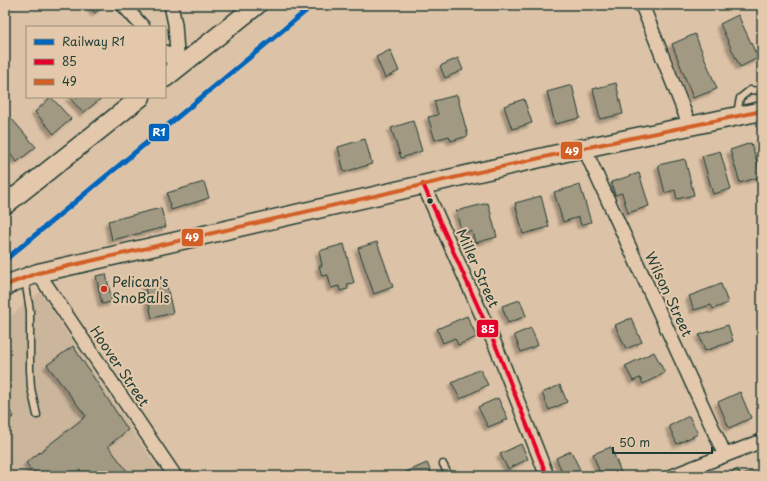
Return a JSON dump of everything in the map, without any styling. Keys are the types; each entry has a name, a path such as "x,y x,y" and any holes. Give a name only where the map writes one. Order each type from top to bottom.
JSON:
{"main road":[{"path":"172,72 257,5"},
{"path":"8,196 140,98"},
{"path":"5,287 11,283 32,275 423,184 584,148 762,111"}],"street":[{"path":"123,5 141,26"},
{"path":"171,5 175,24 172,72"},
{"path":"642,5 690,126"},
{"path":"166,55 172,72"},
{"name":"Wilson Street","path":"584,148 725,455"},
{"name":"Miller Street","path":"423,184 497,349 548,476"},
{"name":"Hoover Street","path":"32,275 175,476"},
{"path":"672,476 762,441"}],"lane":[{"path":"736,116 740,98 750,90 762,91"},
{"path":"32,275 30,311 30,370 31,388 37,415"},
{"path":"443,464 449,476"}],"shaded area":[{"path":"40,292 163,476 5,476 5,321"}],"building":[{"path":"89,5 105,5 95,13"},
{"path":"738,15 758,58 740,67 720,24"},
{"path":"695,34 717,89 693,98 672,44"},
{"path":"390,50 399,71 385,78 376,57"},
{"path":"458,58 463,70 445,78 440,66"},
{"path":"616,83 623,114 600,119 593,89"},
{"path":"572,85 580,118 555,124 547,92"},
{"path":"457,95 468,136 451,141 449,136 435,140 428,117 438,115 434,101"},
{"path":"50,98 52,98 71,119 54,134 35,112"},
{"path":"70,98 102,98 83,113"},
{"path":"524,99 532,123 512,129 504,106"},
{"path":"5,111 36,147 17,162 5,148"},
{"path":"413,121 422,151 401,158 391,128"},
{"path":"365,139 372,164 344,172 338,147"},
{"path":"762,139 762,157 758,140"},
{"path":"751,143 762,176 740,183 730,150"},
{"path":"720,151 731,189 713,194 702,156"},
{"path":"685,159 694,195 677,199 675,190 665,193 658,165"},
{"path":"639,173 649,206 628,213 622,193 615,195 611,182"},
{"path":"204,182 209,198 171,210 167,193"},
{"path":"580,185 591,222 581,225 579,217 563,222 554,192"},
{"path":"541,196 549,227 523,234 515,203"},
{"path":"488,203 497,237 475,243 472,231 462,233 456,211"},
{"path":"161,208 166,227 112,240 108,221"},
{"path":"377,242 393,287 374,294 358,248"},
{"path":"344,244 354,283 347,284 348,289 340,291 339,286 331,288 328,275 322,276 319,266 322,266 319,251"},
{"name":"Pelican's SnoBalls","path":"106,274 112,302 102,304 96,276"},
{"path":"165,278 173,313 152,318 144,283"},
{"path":"721,284 728,303 713,309 711,305 694,310 689,296"},
{"path":"520,300 526,316 508,323 502,306"},
{"path":"467,316 477,337 458,345 455,338 443,343 437,329"},
{"path":"631,318 642,342 626,349 615,325"},
{"path":"728,325 733,341 705,351 699,335"},
{"path":"531,328 538,345 521,352 514,335"},
{"path":"73,346 128,430 108,446 131,476 37,476 26,463 86,416 47,365"},
{"path":"654,352 665,373 643,384 640,378 633,381 625,366"},
{"path":"480,369 488,385 460,399 452,383"},
{"path":"560,385 567,402 549,410 542,393"},
{"path":"5,391 10,397 5,401"},
{"path":"740,392 751,418 729,428 718,402"},
{"path":"498,398 508,419 488,427 478,407"},
{"path":"5,405 14,416 5,424"},
{"path":"689,416 698,434 677,444 669,426"},
{"path":"521,444 528,459 508,469 500,454"},
{"path":"611,447 622,475 601,476 593,454"},
{"path":"571,451 583,476 564,476 556,458"},
{"path":"427,463 433,476 408,476 406,472"},
{"path":"738,469 741,476 723,476"},
{"path":"752,471 754,476 741,476"}],"rail line":[{"name":"R1","path":"5,260 313,5"}],"transit line":[{"name":"49","path":"5,287 11,283 38,273 584,148 762,111"},
{"name":"85","path":"423,184 497,349 547,476"}],"place":[{"name":"Pelican's SnoBalls","path":"104,289"}]}
